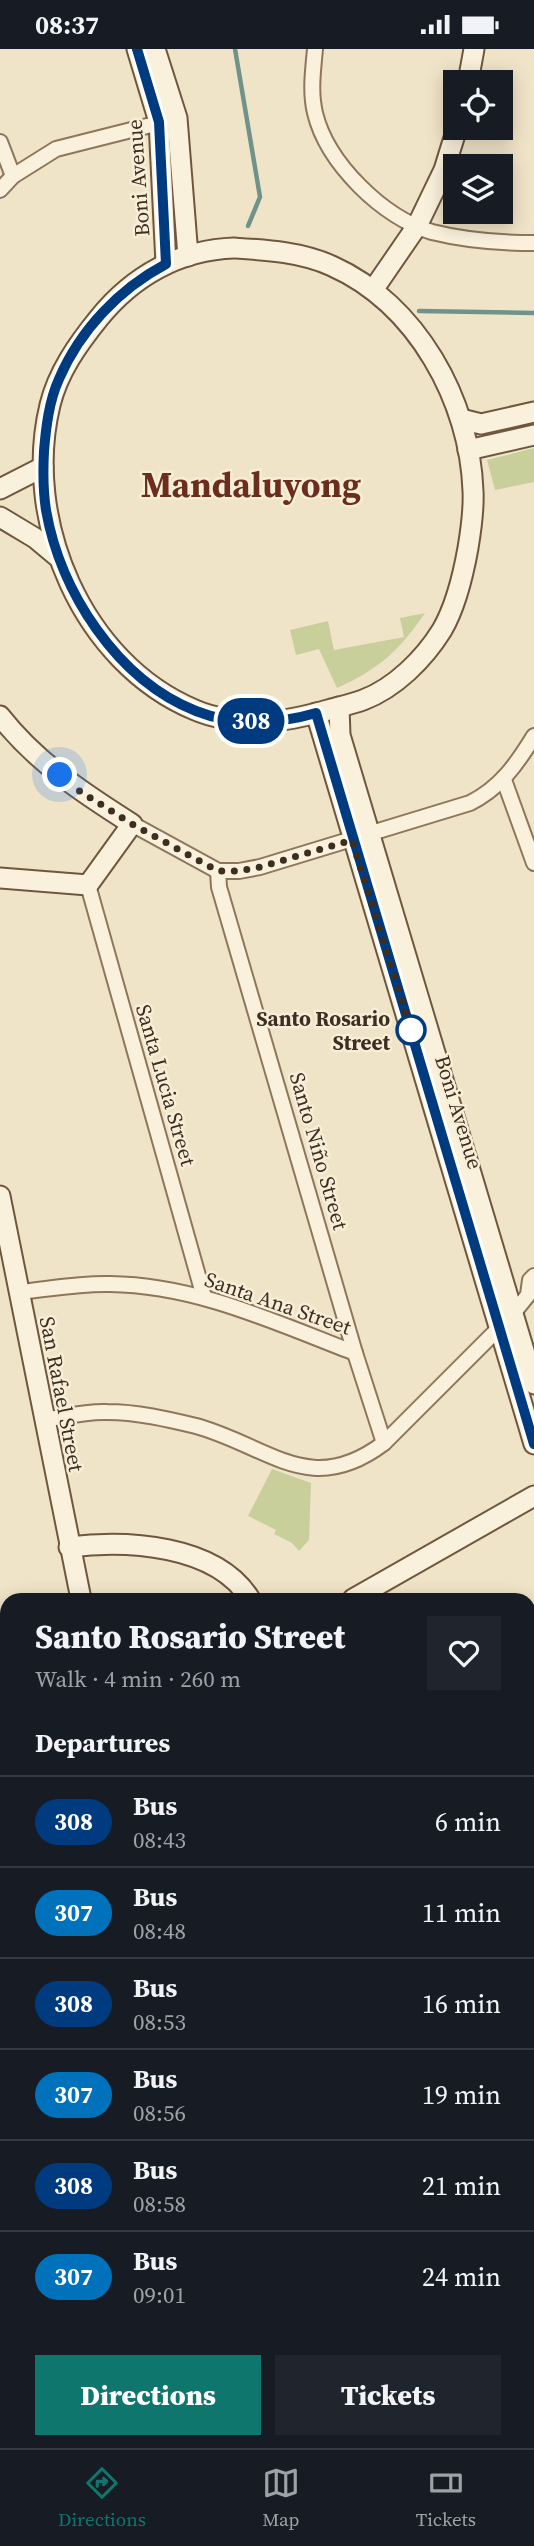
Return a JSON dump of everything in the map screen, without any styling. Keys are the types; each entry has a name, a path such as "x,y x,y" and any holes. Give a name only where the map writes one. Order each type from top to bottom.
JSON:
{"main road":[{"name":"Boni Avenue","path":"137,49 168,120 166,264"},
{"name":"Boni Avenue","path":"155,49 188,256"},
{"path":"470,70 474,49"},
{"path":"373,290 417,226 444,170 453,140"},
{"path":"234,248 289,254 330,264 373,290 412,328 432,358 461,419 473,492 471,530 464,571 451,610 442,630 406,673 385,689 362,700 296,719 244,721 196,711 132,670 97,631 70,585 59,558 46,509 43,467 46,428 59,379 74,351 117,297 166,264 188,256 215,249 234,248"},
{"path":"461,419 481,424 534,412"},
{"path":"468,450 534,435"},
{"path":"0,489 43,467"},
{"path":"0,517 35,538 59,558"},
{"name":"Boni Avenue","path":"339,707 340,735 361,837"},
{"name":"Boni Avenue","path":"316,713 361,837 506,1321 534,1444"},
{"path":"0,716 51,768 78,790 132,824 88,885 0,878"},
{"name":"San Rafael Street","path":"0,1196 80,1593"},
{"name":"Boni Avenue","path":"506,1321 534,1384"},
{"path":"364,1593 534,1496"},
{"path":"69,1547 104,1543 172,1550 202,1561 233,1579 245,1593"}],"street":[{"path":"315,49 311,88 315,114 340,165 364,190 391,212 434,232 534,243"},
{"path":"0,190 13,176 56,149 168,120"},
{"path":"0,142 13,176"},
{"path":"132,824 218,871 260,867 470,803 488,794 504,781 534,736"},
{"path":"504,781 534,863"},
{"name":"Santo Niño Street","path":"218,871 219,887 355,1353 384,1443"},
{"name":"Santa Lucia Street","path":"88,885 204,1297"},
{"path":"43,1420 104,1411 136,1413 198,1427 282,1461 312,1469 343,1466 367,1456 384,1443 531,1294 530,1280 534,1276"},
{"name":"Santa Ana Street","path":"19,1292 110,1284 161,1289 204,1297 355,1353"}],"green space":[{"path":"534,448 534,482 495,490 487,460"},
{"path":"425,613 387,658 365,674 337,688 319,649 296,655 290,630 328,621 334,650 404,637 400,618"},
{"path":"272,1469 311,1483 309,1540 299,1551 292,1543 274,1534 276,1530 248,1516"}],"waterway":[{"path":"235,49 260,197 248,226"},
{"path":"419,311 534,313"}],"bus line":[{"name":"308","path":"137,49 159,122 166,264 150,272 117,297 88,331 59,379 46,428 43,467 46,509 59,558 70,585 97,631 132,670 152,686 196,711 217,717 269,721 296,719 316,713 534,1444"}],"place":[{"name":"Santo Rosario Street","path":"411,1030"}],"district":[{"name":"Mandaluyong","path":"251,485"}],"route":[{"path":"60,775 78,790 132,824 218,871 260,867 352,840 411,1030"}]}
